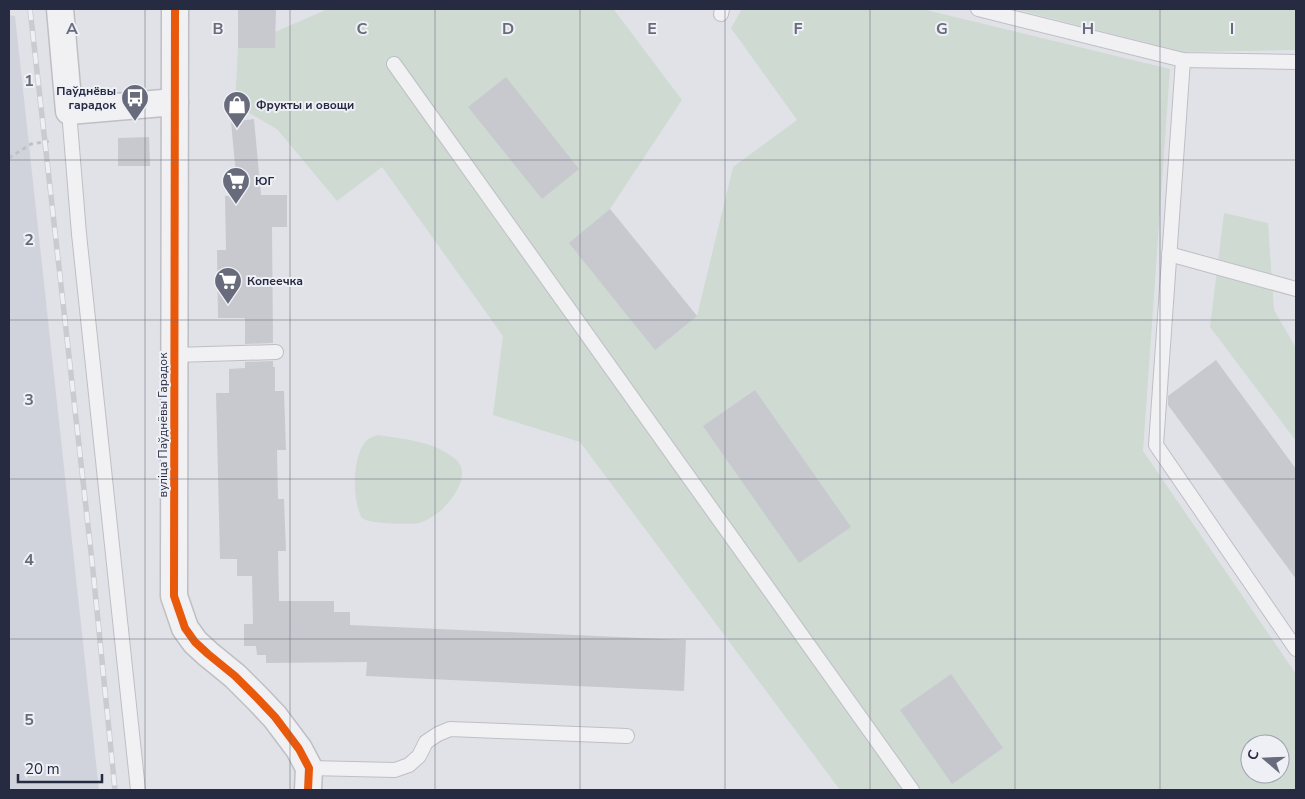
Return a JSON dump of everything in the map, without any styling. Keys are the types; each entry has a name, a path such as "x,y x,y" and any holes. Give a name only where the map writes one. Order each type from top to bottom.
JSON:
{"street":[{"path":"60,9 69,111 175,102"},
{"name":"вуліца Паўднёвы Гарадок","path":"175,9 174,596 185,628 195,642 235,676 275,717 300,749 309,779"}],"lane":[{"path":"978,9 1183,60 1296,62"},
{"path":"1183,60 1156,445 1296,649"},
{"path":"394,64 912,790"},
{"path":"69,111 82,264 138,790"},
{"path":"1169,254 1296,289"},
{"path":"175,355 276,352"},
{"path":"309,779 395,770 409,765 419,756 426,742 438,734 450,730 627,736"}],"path":[{"path":"9,158 31,144 71,139"}],"shaded area":[{"path":"328,9 612,9 682,100 610,209 697,316 733,167 797,120 731,28 742,9 922,9 1170,69 1143,451 1296,674 1296,790 840,790 580,442 493,415 503,336 382,167 337,201 277,129 235,105 238,48"},
{"path":"1014,9 1296,9 1296,50 1183,52"},
{"path":"9,15 15,16 99,790 9,790"},
{"path":"1224,213 1268,223 1274,310 1296,348 1296,441 1210,327"},
{"path":"378,435 428,444 446,452 460,464 462,471 459,486 450,501 437,514 415,524 373,522 362,518 356,501 356,469 361,449 365,442"}],"building":[{"path":"238,9 276,9 275,48 238,48"},
{"path":"506,77 579,169 542,199 468,107"},
{"path":"254,119 261,195 287,195 287,227 272,227 273,343 245,344 245,318 218,318 217,250 226,250 225,196 238,196 231,122"},
{"path":"149,137 150,166 118,166 118,138"},
{"path":"610,209 697,316 655,350 569,243"},
{"path":"1216,360 1296,469 1296,579 1168,405 1168,396"},
{"path":"273,361 273,367 275,367 275,391 284,391 286,450 277,450 278,499 284,499 286,551 278,551 279,601 334,601 334,612 350,612 350,625 686,640 684,691 366,676 367,662 266,663 266,655 257,655 256,646 244,646 244,624 253,624 252,576 237,576 237,559 220,559 216,393 229,393 229,369 245,368 245,362"},
{"path":"755,390 851,527 799,563 703,426"},
{"path":"951,674 1003,748 952,784 900,710"}],"railway":[{"path":"30,9 92,561 115,790"}],"cycle path":[{"path":"175,9 174,596 185,628 195,642 235,676 258,699 275,717 299,749 309,768 308,790"}],"place":[{"name":"Паўднёвы гарадок","path":"135,122"},
{"name":"Фрукты и овощи","path":"237,129"},
{"name":"ЮГ","path":"236,205"},
{"name":"Копеечка","path":"228,305"}]}
